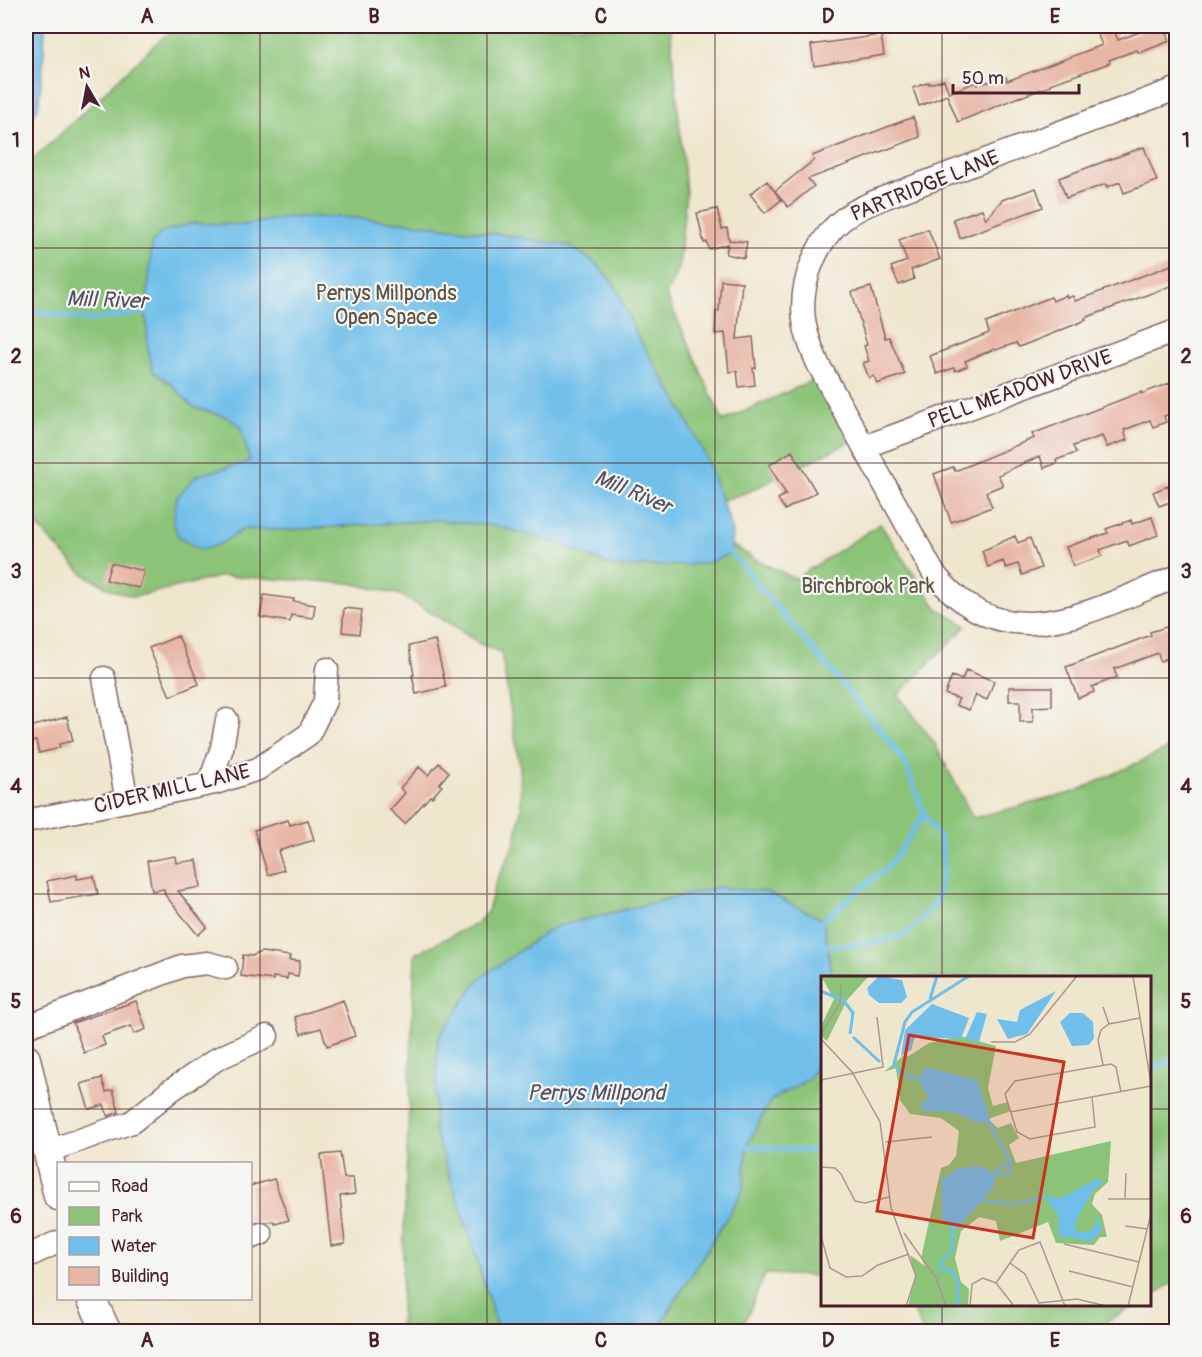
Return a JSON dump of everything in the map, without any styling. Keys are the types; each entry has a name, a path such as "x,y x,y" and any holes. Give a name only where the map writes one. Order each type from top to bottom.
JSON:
{"main road":[{"path":"26,1059 57,1192"},
{"path":"91,1300 107,1332"}],"street":[{"name":"PARTRIDGE LANE","path":"1176,89 886,197 860,209 839,222 825,239 809,271 805,286 803,318 818,364 933,572 959,599 989,616 1018,623 1055,622 1176,577"},
{"name":"PELL MEADOW DRIVE","path":"864,447 1176,331"},
{"name":"CIDER MILL LANE","path":"26,821 209,784 258,769 309,734 325,701 327,669"},
{"path":"104,678 127,801"},
{"path":"209,784 222,748 227,720"},
{"path":"26,1027 183,966 207,963 226,968"},
{"path":"48,1151 132,1122 170,1091 217,1059 267,1036"},
{"path":"26,1257 57,1242"}],"green space":[{"name":"Perrys Millponds Open Space","path":"181,26 670,26 686,192 679,268 666,294 723,421 833,371 870,432 748,492 704,506 705,529 755,559 795,579 880,524 937,608 966,626 898,695 935,744 973,818 1075,792 1176,745 1176,1281 1151,1296 1151,976 821,976 821,1276 765,1274 741,1331 400,1331 415,954 477,923 488,911 496,882 515,843 521,809 520,768 501,652 480,644 401,595 350,583 223,576 134,597 112,590 83,574 40,529 26,506 26,159 34,159 163,37"},
{"path":"913,1306 1134,1306 1089,1331 922,1331"}],"water":[{"path":"26,26 45,26 38,108 26,126"},
{"path":"286,217 343,217 422,224 518,237 569,246 596,263 615,285 636,334 677,401 705,455 732,529 731,553 711,562 689,565 613,567 561,544 496,526 438,520 288,530 244,529 220,544 201,550 178,536 173,521 177,497 196,476 250,461 240,426 227,417 193,407 170,383 153,371 148,350 146,312 152,243 162,232 194,223 244,225"},
{"name":"Perrys Millpond","path":"718,887 767,892 823,920 832,976 821,976 821,1055 810,1078 770,1101 747,1146 743,1191 657,1331 498,1331 472,1242 434,1130 438,1038 479,979 554,927"}],"building":[{"path":"1094,26 1112,26 1118,40 1156,26 1164,26 1170,41 1139,53 1137,50 1109,60 1110,63 1050,84 1050,86 958,122 947,95 919,106 913,88 929,82 929,84 944,80 949,93 976,82 977,85 1006,77 1007,81 1102,45"},
{"path":"881,35 884,55 814,66 811,45"},
{"path":"913,117 920,137 808,179 814,186 788,207 775,191 814,160 812,156"},
{"path":"1144,147 1157,181 1124,193 1120,182 1107,187 1106,184 1066,198 1059,178"},
{"path":"767,181 781,200 765,213 750,194"},
{"path":"1036,188 1043,207 960,238 953,219 982,209 986,219 1002,200"},
{"path":"717,209 722,229 727,228 729,240 747,242 744,258 726,254 728,244 709,249 707,242 704,243 697,213"},
{"path":"928,229 940,259 911,270 914,279 899,285 891,267 907,261 899,240"},
{"path":"1174,264 1176,284 1085,318 1086,320 1019,347 1016,343 995,349 965,361 967,366 956,371 954,368 937,374 930,356 989,333 986,323 1051,297 1053,301 1066,295 1067,298 1073,296 1075,301"},
{"path":"721,280 742,282 737,339 753,337 755,385 739,387 737,371 729,372 725,333 715,334"},
{"path":"871,287 885,338 889,337 905,374 877,384 874,376 869,378 863,363 869,361 864,346 867,345 852,292"},
{"path":"1170,383 1176,400 1176,412 1164,416 1166,422 1153,427 1150,420 1124,430 1127,440 1107,447 1102,436 1073,446 1076,453 1056,460 1057,463 1044,468 1040,456 998,475 1003,485 986,492 992,507 951,522 934,474 953,467 955,471 1034,438 1032,434"},
{"path":"792,451 816,492 785,510 778,499 786,494 769,465"},
{"path":"1168,486 1173,501 1159,506 1153,492"},
{"path":"1152,517 1158,535 1129,546 1127,540 1100,550 1102,556 1073,566 1066,547 1108,533 1106,529 1131,520 1132,524"},
{"path":"1015,536 1018,543 1030,538 1041,568 1022,575 1018,564 1006,568 1003,561 988,567 982,551"},
{"path":"111,563 144,571 139,588 106,580"},
{"path":"264,595 294,599 293,601 315,605 313,618 291,615 290,622 260,617"},
{"path":"344,608 362,610 359,634 342,632"},
{"path":"1176,624 1176,655 1160,661 1158,653 1114,669 1117,677 1092,687 1094,692 1078,698 1066,667 1151,635 1150,632"},
{"path":"178,636 199,684 170,696 149,648"},
{"path":"435,640 446,687 416,694 409,646"},
{"path":"966,670 994,681 987,700 976,695 969,710 956,705 959,699 945,694 952,676 962,680"},
{"path":"1009,687 1052,687 1052,706 1033,707 1033,722 1020,722 1020,701 1009,701"},
{"path":"67,717 73,741 59,744 60,748 39,753 36,741 26,743 26,728"},
{"path":"439,763 449,772 439,784 442,786 405,824 390,810 405,793 400,788 419,767 428,775"},
{"path":"288,820 290,825 308,820 314,840 278,851 284,870 268,875 254,830"},
{"path":"175,856 176,863 197,860 201,887 178,891 207,927 198,935 165,895 164,889 152,891 147,861"},
{"path":"77,875 77,879 94,876 98,894 51,902 47,881"},
{"path":"262,952 290,956 289,960 300,961 298,976 288,974 287,979 273,977 273,980 241,976 243,955 252,956"},
{"path":"343,1000 355,1036 327,1046 321,1028 301,1034 295,1017"},
{"path":"136,1001 146,1029 134,1034 131,1026 102,1036 105,1045 84,1053 73,1023"},
{"path":"102,1078 106,1092 113,1090 119,1112 108,1116 104,1105 89,1109 81,1084"},
{"path":"340,1153 344,1178 353,1178 355,1194 340,1196 345,1244 331,1246 321,1155"},
{"path":"274,1179 289,1220 275,1224 274,1221 252,1223 252,1185"}],"waterway":[{"name":"Mill River","path":"26,310 91,320 146,312 152,315"},
{"name":"Mill River","path":"726,551 731,553 871,718 905,762 924,814 892,863 823,920 821,925"},
{"path":"823,949 827,946 872,943 907,934 936,902 944,867 940,839 924,814"},
{"path":"1151,1069 1176,1058"},
{"path":"740,1146 821,1152"}],"park label":[{"name":"Birchbrook Park","path":"868,586"}]}
